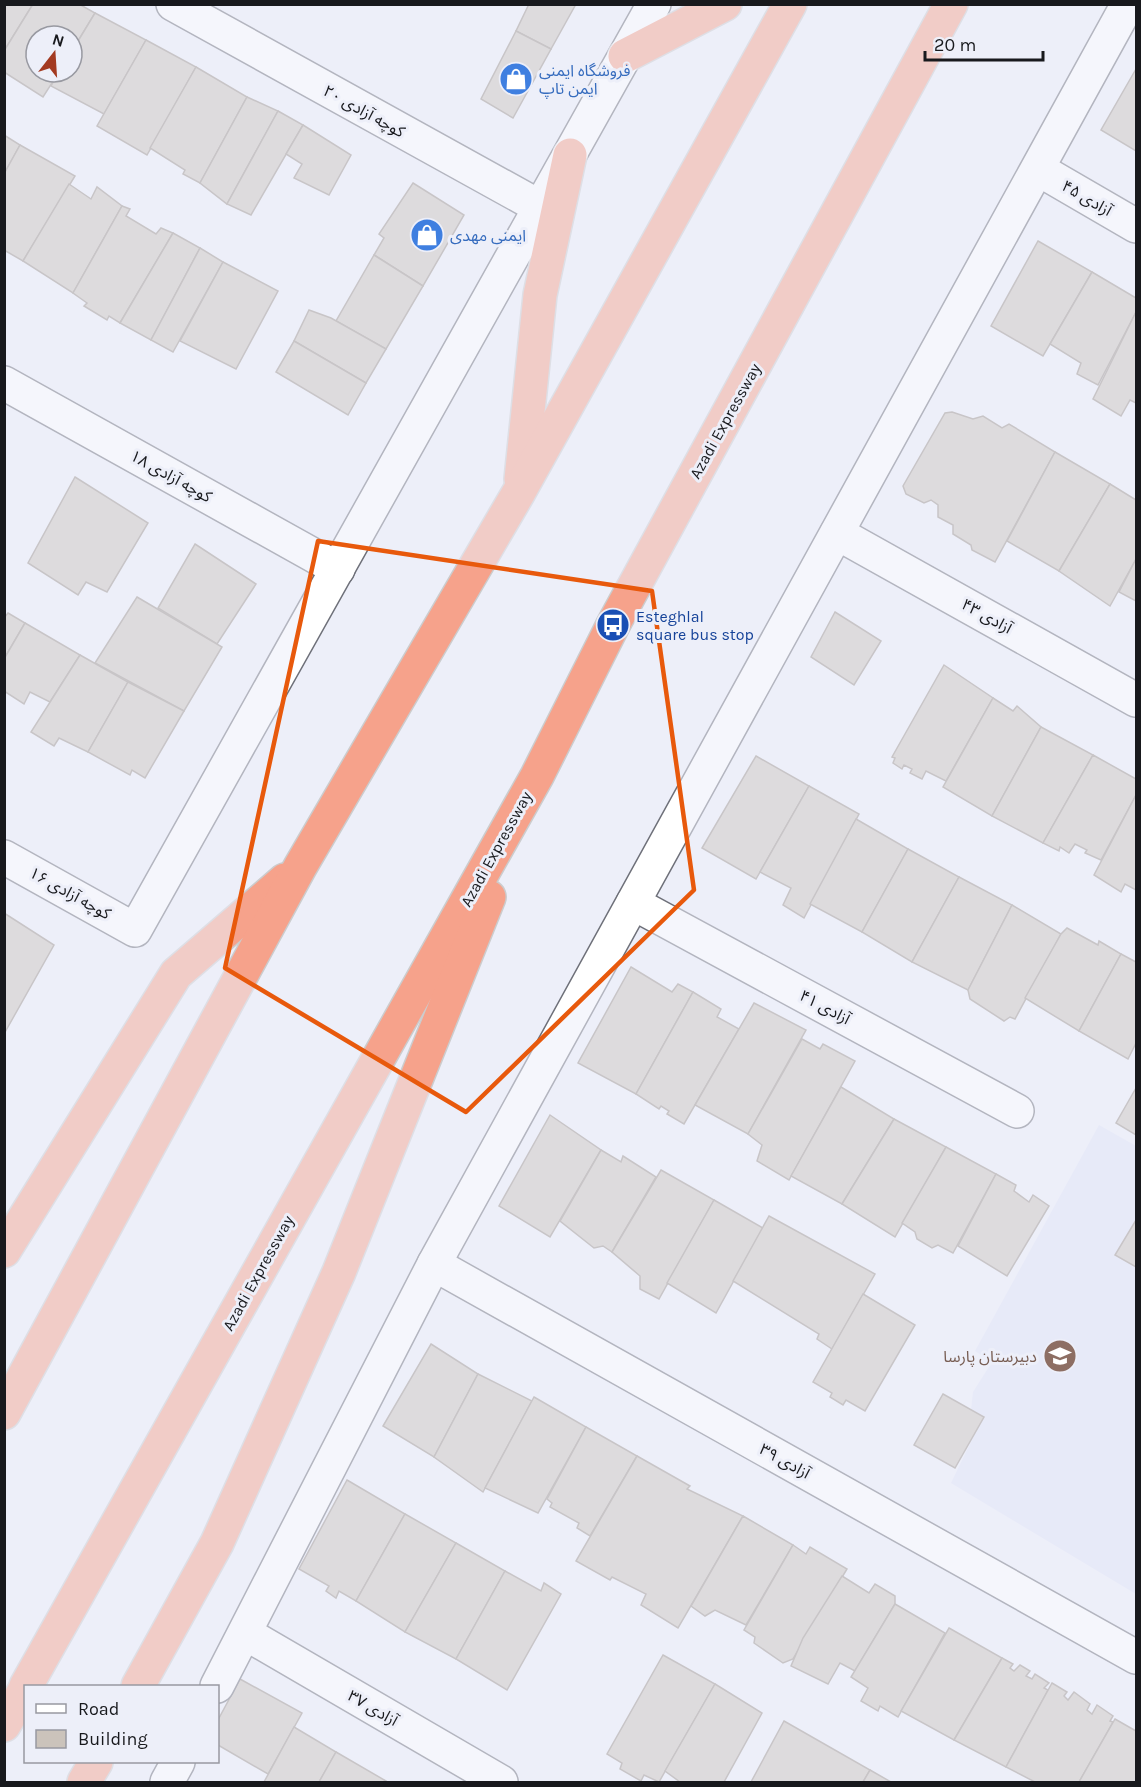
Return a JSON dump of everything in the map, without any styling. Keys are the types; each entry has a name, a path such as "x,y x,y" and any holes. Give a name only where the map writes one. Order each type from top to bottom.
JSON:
{"highway":[{"path":"625,56 725,4"},
{"path":"4,1413 300,867 519,492 790,4"},
{"name":"Azadi Expressway","path":"27,1685 537,776 613,626 951,4"},
{"path":"519,492 548,212 570,155"},
{"path":"139,1685 217,1543 339,1272 537,776"},
{"path":"4,1251 176,974 300,867"},
{"name":"Azadi Expressway","path":"4,1725 24,1690"},
{"path":"84,1782 95,1763"}],"street":[{"name":"کوچه آزادی ۲۰","path":"173,4 548,212"},
{"path":"570,155 654,4"},
{"path":"218,1685 434,1264 1128,4"},
{"name":"۴۵ آزادی","path":"1038,169 1137,226"},
{"path":"338,569 548,212"},
{"name":"کوچه آزادی ۱۸","path":"4,383 338,569"},
{"name":"۴۳ آزادی","path":"837,533 1137,700"},
{"name":"کوچه آزادی ۱۶","path":"4,857 135,930 338,569"},
{"name":"۴۱ آزادی","path":"633,903 1017,1111"},
{"name":"۳۹ آزادی","path":"434,1264 1137,1658"},
{"name":"۳۷ آزادی","path":"245,1633 501,1782"},
{"path":"167,1782 177,1763"}],"highlighted area":[{"path":"318,541 652,591 694,890 466,1112 225,968"}],"shaded area":[{"name":"دبیرستان پارسا","path":"1099,1125 1136,1146 1136,1594 951,1483 983,1417 971,1410 973,1392 992,1362 975,1351"}],"building":[{"path":"4,4 33,4 4,51"},
{"path":"33,4 79,4 95,13 84,31 84,24 24,24 24,84 51,84 43,97 4,72 4,51"},
{"path":"529,4 576,4 551,49 516,31"},
{"path":"95,13 146,40 104,114 51,86 52,84 84,84 84,31"},
{"path":"516,31 551,49 513,118 481,99"},
{"path":"146,40 196,67 147,155 97,126"},
{"path":"196,67 247,97 200,183 183,174 185,170 150,148"},
{"path":"1136,69 1136,151 1101,130"},
{"path":"247,97 278,111 227,204 200,183"},
{"path":"278,111 303,125 251,215 227,204"},
{"path":"303,125 351,155 329,195 294,178 302,164 286,154"},
{"path":"4,135 20,145 4,174"},
{"path":"20,145 75,176 23,261 4,250 4,174"},
{"path":"413,183 464,215 423,286 374,255 384,238 379,234"},
{"path":"69,184 91,199 97,187 122,206 73,293 23,261"},
{"path":"122,206 130,209 126,216 156,234 161,228 173,233 120,323 109,316 107,320 84,306 87,303 73,293"},
{"path":"173,233 200,248 151,340 120,323"},
{"path":"1038,241 1092,272 1043,356 991,326"},
{"path":"200,248 223,262 173,352 151,340"},
{"path":"374,255 423,286 386,349 336,321"},
{"path":"223,262 278,291 236,369 180,341"},
{"path":"1092,272 1136,298 1136,312 1098,385 1077,374 1081,363 1050,344"},
{"path":"309,310 331,318 386,349 366,383 294,341"},
{"path":"1136,312 1136,403 1130,400 1121,416 1093,399"},
{"path":"294,341 366,383 348,415 276,372"},
{"path":"952,412 973,419 983,416 1002,428 1009,424 1055,452 995,562 972,550 971,545 953,534 953,525 938,517 938,505 931,500 924,503 906,494 903,486 945,413"},
{"path":"1055,452 1110,484 1059,571 1007,541"},
{"path":"75,477 148,523 107,592 86,582 78,595 28,563"},
{"path":"1110,484 1136,500 1136,559 1110,606 1059,571"},
{"path":"195,544 256,584 217,644 158,608"},
{"path":"1136,559 1136,601 1119,592"},
{"path":"137,597 222,647 184,711 95,663"},
{"path":"835,612 881,641 854,685 811,657"},
{"path":"8,613 25,623 4,659 4,618"},
{"path":"25,623 80,655 50,702 30,692 24,704 4,691 4,659"},
{"path":"80,655 128,682 88,752 59,738 54,746 31,732"},
{"path":"944,665 993,698 946,781 926,771 922,779 910,773 912,769 904,765 902,769 893,763 895,758 892,757"},
{"path":"128,682 184,711 145,778 132,770 130,775 88,752"},
{"path":"993,698 1013,711 1017,706 1041,727 992,816 943,787"},
{"path":"1041,727 1093,755 1043,843 992,816"},
{"path":"1093,755 1136,779 1136,795 1101,860 1085,853 1087,850 1075,844 1069,853 1060,847 1059,851 1043,843"},
{"path":"756,756 809,786 756,879 702,848"},
{"path":"809,786 859,814 804,918 783,905 791,888 760,872"},
{"path":"1136,795 1136,890 1125,884 1121,892 1094,875"},
{"path":"856,819 908,849 862,932 810,904"},
{"path":"908,849 959,877 912,962 862,932"},
{"path":"959,877 1012,905 968,990 912,962"},
{"path":"1012,905 1061,934 1015,1019 1010,1017 1004,1021 970,999 968,990"},
{"path":"4,913 54,945 4,1034"},
{"path":"1067,928 1098,945 1099,941 1121,954 1079,1031 1025,998 1061,934"},
{"path":"1121,954 1136,962 1136,1043 1128,1059 1079,1031"},
{"path":"631,967 672,992 678,984 693,992 636,1094 578,1063"},
{"path":"693,992 721,1009 717,1017 739,1029 684,1124 667,1114 669,1111 661,1106 659,1109 636,1094"},
{"path":"754,1003 806,1030 748,1134 695,1105"},
{"path":"802,1039 820,1049 823,1044 855,1061 789,1180 757,1161 762,1145 748,1134"},
{"path":"841,1087 894,1119 842,1204 791,1176"},
{"path":"1136,1088 1136,1135 1116,1123"},
{"path":"550,1115 601,1150 550,1237 499,1206"},
{"path":"894,1119 946,1147 895,1237 842,1204"},
{"path":"946,1147 996,1174 953,1253 938,1245 932,1248 917,1239 915,1232 902,1223"},
{"path":"601,1150 621,1162 623,1156 656,1177 612,1252 603,1246 594,1248 560,1221"},
{"path":"661,1170 714,1200 659,1299 640,1289 640,1276 612,1252"},
{"path":"996,1174 1016,1185 1014,1191 1029,1202 1033,1195 1049,1206 1007,1276 958,1246"},
{"path":"714,1200 763,1228 716,1313 667,1283"},
{"path":"769,1216 875,1274 832,1349 817,1339 819,1334 733,1281"},
{"path":"1136,1220 1136,1267 1115,1255"},
{"path":"863,1294 915,1325 865,1411 846,1400 843,1405 830,1397 832,1393 813,1382"},
{"path":"431,1344 478,1374 434,1457 383,1426"},
{"path":"478,1374 532,1401 483,1492 434,1457"},
{"path":"943,1394 984,1417 955,1468 914,1445"},
{"path":"534,1397 586,1427 538,1513 485,1488"},
{"path":"586,1427 637,1456 590,1536 577,1528 579,1523 550,1507 552,1503 547,1499"},
{"path":"637,1456 690,1486 687,1489 743,1516 678,1628 641,1605 646,1594 612,1577 610,1580 576,1561"},
{"path":"347,1480 405,1514 356,1601 339,1591 336,1598 326,1591 329,1586 299,1569"},
{"path":"405,1514 456,1543 405,1632 356,1601"},
{"path":"743,1516 793,1545 746,1625 715,1610 705,1616 691,1606"},
{"path":"456,1543 505,1571 456,1659 405,1632"},
{"path":"793,1545 806,1554 810,1547 847,1569 793,1659 783,1663 754,1643 755,1637 744,1630"},
{"path":"505,1571 541,1591 544,1583 561,1594 507,1690 456,1659"},
{"path":"842,1576 869,1593 875,1584 895,1596 895,1604 855,1671 840,1663 828,1684 791,1666 803,1638"},
{"path":"895,1604 945,1633 898,1717 880,1706 878,1711 861,1701 868,1688 851,1677"},
{"path":"949,1628 1002,1658 954,1740 901,1711"},
{"path":"663,1655 715,1684 659,1782 644,1775 641,1781 620,1769 622,1763 607,1754"},
{"path":"1002,1658 1013,1664 1010,1668 1014,1671 1020,1665 1030,1671 1026,1676 1032,1679 1035,1674 1049,1683 1044,1688 1048,1690 1006,1767 954,1740"},
{"path":"240,1679 302,1713 268,1774 219,1746 219,1718"},
{"path":"1052,1683 1067,1692 1064,1696 1068,1700 1074,1692 1090,1704 1087,1710 1092,1714 1097,1705 1113,1716 1110,1721 1113,1722 1079,1782 1035,1782 1006,1767"},
{"path":"715,1684 762,1713 724,1782 680,1782 665,1771"},
{"path":"1115,1719 1136,1731 1136,1782 1079,1782"},
{"path":"784,1721 870,1770 863,1782 751,1782"},
{"path":"294,1727 336,1752 319,1782 264,1782"},
{"path":"336,1752 386,1781 319,1782"},
{"path":"870,1770 891,1782 863,1782"}],"place":[{"name":"فروشگاه ایمنی ایمن تاپ","path":"516,79"},
{"name":"ایمنی مهدی","path":"427,235"},
{"name":"Esteghlal square bus stop","path":"613,625"},
{"name":"دبیرستان پارسا","path":"1060,1356"}]}
